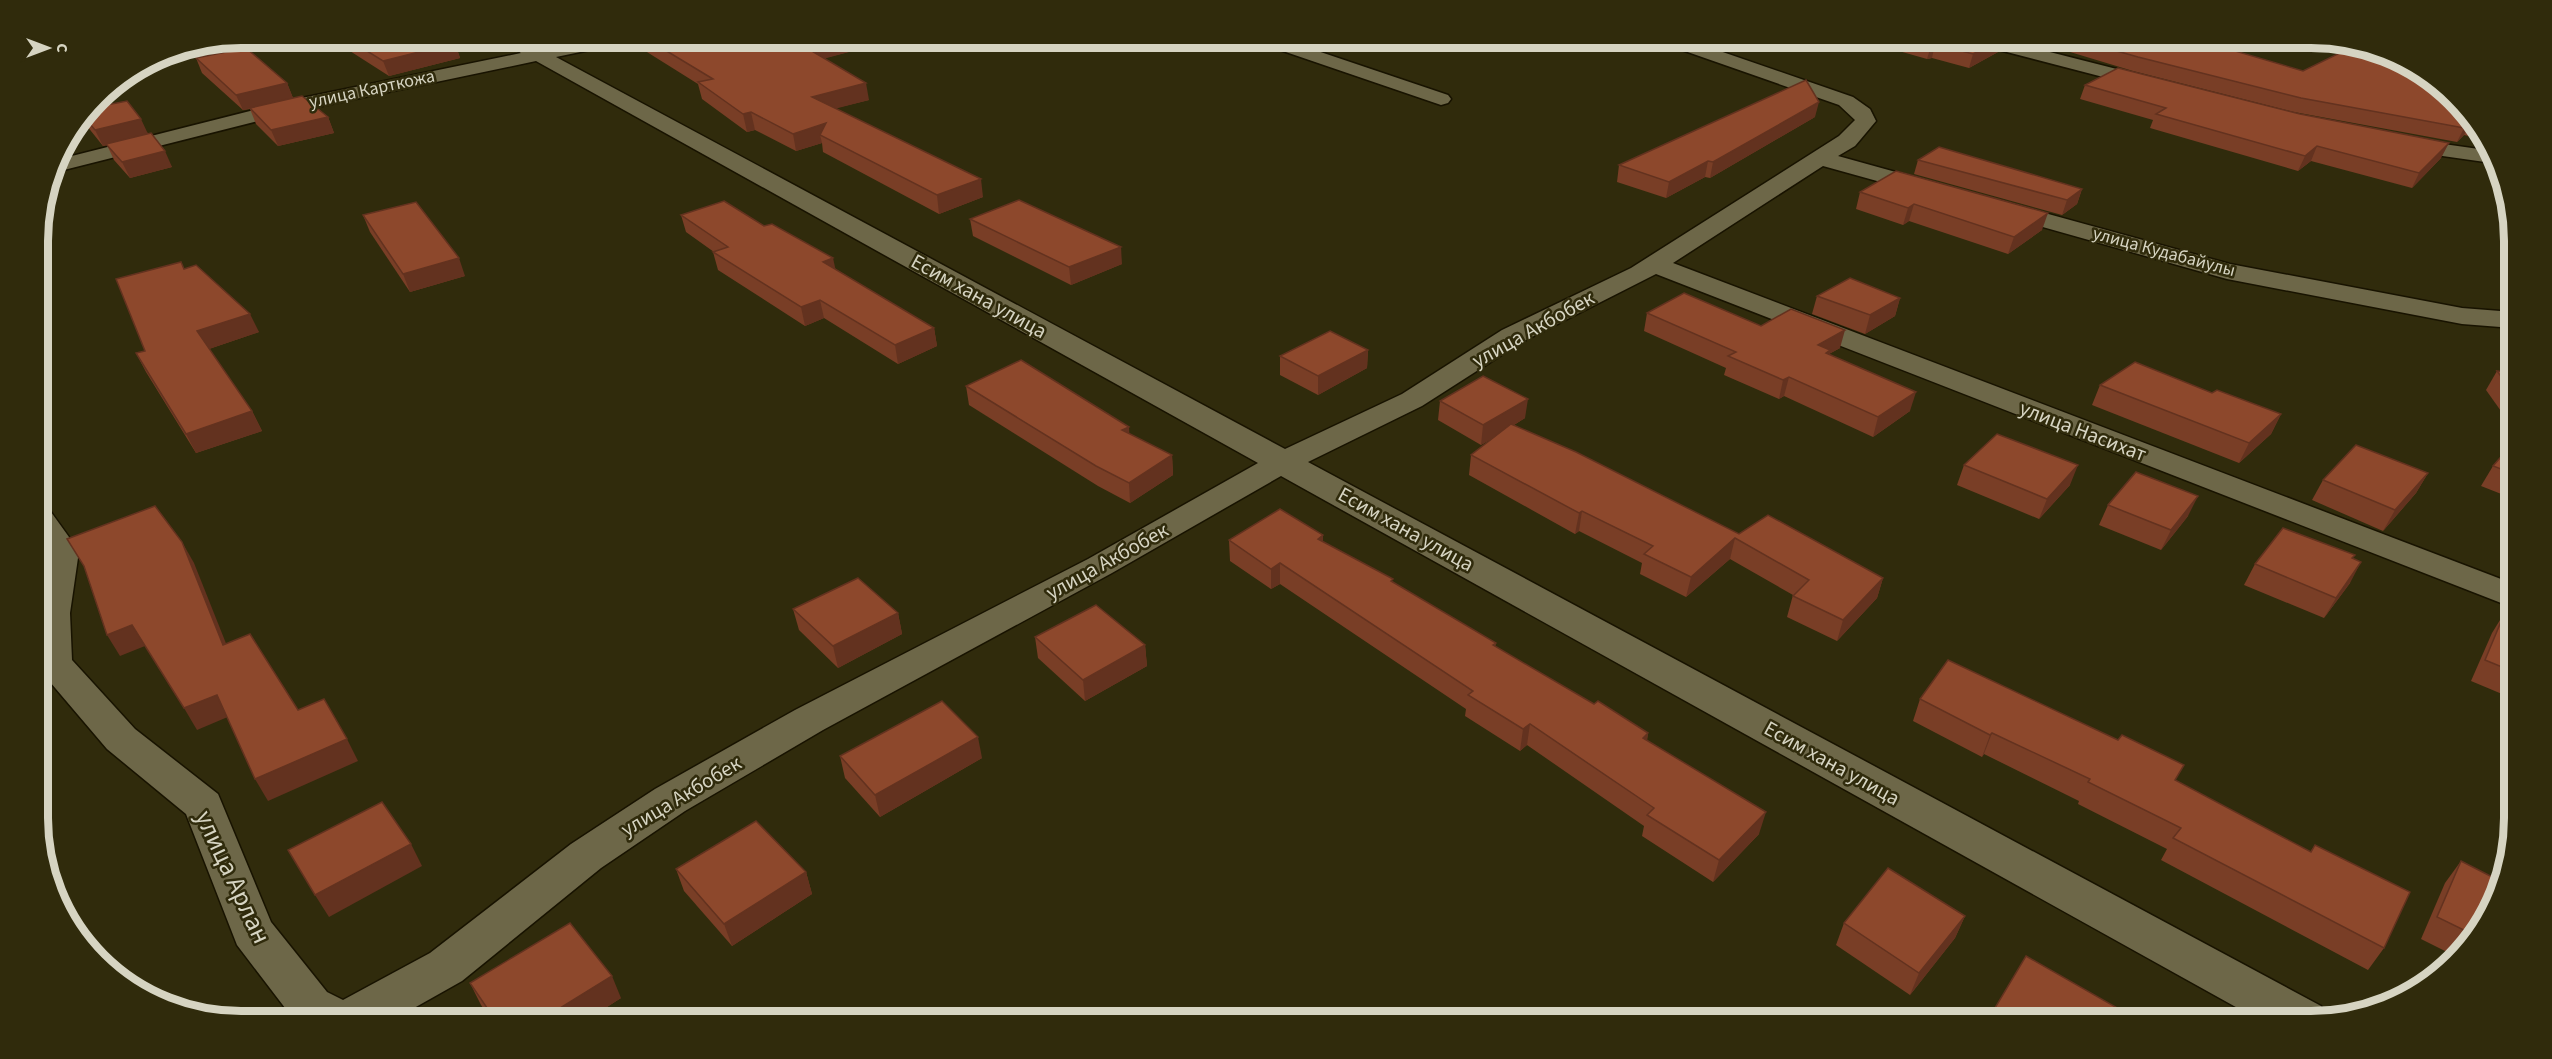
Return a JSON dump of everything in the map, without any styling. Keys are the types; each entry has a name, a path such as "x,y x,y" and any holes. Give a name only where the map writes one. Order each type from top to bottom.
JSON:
{"street":[{"name":"Есим хана улица","path":"526,48 2286,1011"},
{"name":"улица Карткожа","path":"64,164 244,118 569,48"},
{"path":"1291,48 1441,99"},
{"name":"улица Акбобек","path":"368,1011 446,966 586,856 670,800 809,720 1100,566 1283,462 1412,400 1512,336 1653,264 1847,141 1866,120 1863,113 1846,101 1695,48"},
{"path":"2014,48 2172,89"},
{"path":"2382,140 2485,156"},
{"name":"улица Кудабайулы","path":"1820,158 2227,270 2462,316 2504,319"},
{"name":"улица Насихат","path":"1653,264 2504,593"},
{"name":"улица Арлан","path":"48,532 62,551 52,613 54,663 121,739 203,805 253,932 310,1006 319,1011"}],"building":[{"path":"246,48 287,83 236,95 196,58"},
{"path":"362,48 435,48 383,61"},
{"path":"662,48 807,48 866,83 812,97 981,179 937,195 820,135 826,123 793,134 751,112 743,114 698,82 713,79"},
{"path":"1950,48 1985,48 1973,54"},
{"path":"2106,48 2225,48 2303,71 2343,51 2361,55 2397,68 2418,80 2438,96 2466,126 2464,128 2301,98"},
{"path":"2118,68 2300,114 2449,143 2419,173 2317,146 2305,156 2156,114 2166,108 2085,85"},
{"path":"1806,80 1819,102 1713,162 1708,161 1669,182 1619,165"},
{"path":"302,96 328,117 271,130 250,108"},
{"path":"127,101 141,119 95,130 89,122 103,106"},
{"path":"151,133 165,151 122,162 106,144"},
{"path":"1939,147 2082,189 2067,200 1918,160"},
{"path":"1896,171 2048,213 2014,237 1914,204 1908,208 1860,192"},
{"path":"1019,200 1121,247 1069,267 970,219"},
{"path":"724,201 764,226 772,224 833,258 823,262 934,328 895,345 820,300 801,307 713,252 728,247 681,215"},
{"path":"416,202 459,258 403,274 363,215"},
{"path":"181,262 184,269 196,265 250,314 197,331 252,411 186,434 136,353 145,351 116,279"},
{"path":"1850,278 1900,298 1870,315 1817,296"},
{"path":"1684,293 1761,326 1791,309 1845,330 1818,345 1830,350 1826,353 1916,392 1878,417 1789,377 1783,380 1728,356 1736,352 1647,313"},
{"path":"1330,331 1368,350 1318,376 1280,356"},
{"path":"1021,360 1129,427 1122,430 1172,455 1129,483 1096,466 966,386"},
{"path":"2135,362 2212,393 2217,390 2281,414 2249,443 2100,385"},
{"path":"2497,371 2504,372 2504,381"},
{"path":"1483,376 1528,399 1483,425 1440,401"},
{"path":"1511,424 1576,452 1739,534 1768,515 1883,578 1843,620 1793,596 1809,580 1735,538 1691,577 1644,554 1653,546 1582,511 1579,513 1471,455"},
{"path":"1997,434 2078,465 2047,499 1964,465"},
{"path":"2356,445 2428,473 2395,510 2323,480"},
{"path":"2504,453 2504,470 2493,466"},
{"path":"2136,472 2198,496 2171,530 2108,505"},
{"path":"155,506 182,542 223,645 250,634 298,710 324,699 347,739 255,779 217,695 184,708 132,625 107,635 84,566 67,539"},
{"path":"1280,509 1323,535 1318,539 1393,579 1391,581 1496,643 1493,645 1594,704 1598,701 1648,733 1643,738 1766,812 1719,860 1647,815 1654,808 1530,724 1523,729 1468,695 1473,691 1280,563 1271,569 1229,540"},
{"path":"2283,528 2355,555 2352,558 2361,562 2336,598 2255,564"},
{"path":"858,578 898,613 833,646 793,609"},
{"path":"1096,605 1145,645 1083,680 1035,637"},
{"path":"2504,614 2504,668 2485,660"},
{"path":"1948,660 2118,740 2122,735 2184,765 2175,780 2311,852 2315,845 2410,892 2384,948 2173,838 2181,828 2088,782 2090,779 1992,733 1990,735 1920,699"},
{"path":"942,701 978,737 875,795 840,756"},
{"path":"382,802 411,844 315,895 288,850"},
{"path":"756,821 806,872 724,924 676,869"},
{"path":"2461,861 2494,878 2484,904 2467,932 2437,917"},
{"path":"1888,868 1965,916 1919,973 1844,923"},
{"path":"570,923 612,976 555,1011 489,1011 470,983"},
{"path":"2026,956 2122,1011 1993,1011"}]}
